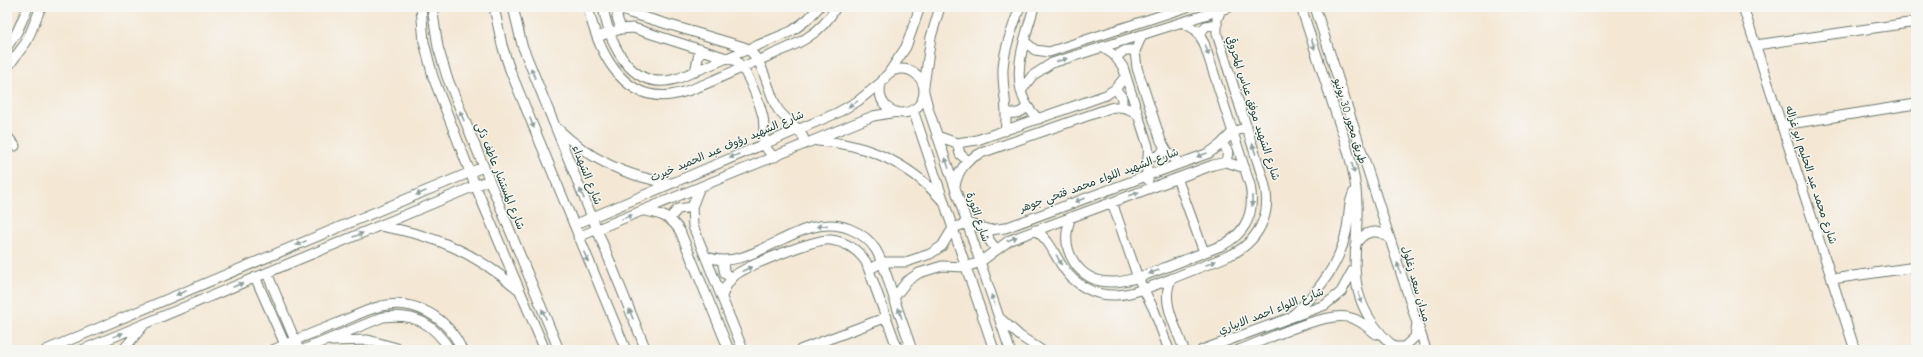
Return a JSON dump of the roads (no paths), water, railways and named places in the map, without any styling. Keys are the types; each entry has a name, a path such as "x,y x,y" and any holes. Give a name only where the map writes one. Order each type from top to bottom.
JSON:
{"street":[{"path":"7,47 17,32 28,7"},
{"path":"7,68 27,41 41,7"},
{"path":"422,7 424,42 433,77 470,172 545,350"},
{"name":"شارع المستشار عاطف ذكى","path":"432,7 442,62 470,135 559,350"},
{"path":"494,7 506,58 578,237 626,350"},
{"name":"شارع الشهداء","path":"513,7 522,46 646,350"},
{"path":"588,7 597,38 609,62 622,79 635,89 650,95 672,95 684,92 808,38 824,25 833,8"},
{"path":"603,7 610,32 625,62 644,79 653,81 671,81 800,26 819,7"},
{"path":"897,112 888,107 882,99 880,89 885,78 906,47 920,7"},
{"name":"شارع الثورة","path":"940,7 931,37 924,89 937,136 1010,350"},
{"path":"1006,131 1007,112 1003,82 1004,63 1020,7"},
{"path":"1034,7 1024,41 1019,69 1021,91 1027,106 1039,119"},
{"path":"1024,41 1031,48 1040,52 1054,50 1187,7"},
{"name":"طريق محور 30 يونيو","path":"1301,7 1348,152 1356,188 1358,217 1355,246"},
{"name":"طريق محور 30 يونيو","path":"1315,7 1390,239"},
{"name":"شارع محمد عبد الحليم ابو غزاله","path":"1743,7 1783,125 1855,350"},
{"path":"621,29 617,17 618,8 748,49 758,61 779,111 798,129 803,137 804,144"},
{"path":"1021,91 1032,76 1047,66 1226,8"},
{"name":"شارع الشهيد موفق عباس المحروقي","path":"1035,230 1048,241 1065,271 1081,286 1097,293 1115,296 1143,290 1236,252 1251,241 1257,234 1264,220 1267,205 1266,190 1217,34 1216,24 1226,8"},
{"path":"1071,217 1066,235 1068,246 1074,262 1083,272 1106,282 1122,282 1138,278 1188,259 1230,242 1244,228 1250,215 1252,200 1246,172 1204,43 1199,34 1192,27 1182,22"},
{"path":"1756,45 1916,22"},
{"path":"1199,34 1206,26 1216,24"},
{"path":"597,38 610,32 633,28 728,58 736,62 743,67 763,117 764,144 774,157"},
{"path":"1142,35 1135,51 1137,68 1158,135 1164,148 1180,164"},
{"path":"1102,48 1117,58 1126,76 1148,146 1149,156 1146,176 1151,188"},
{"path":"695,72 700,49"},
{"path":"1117,58 1123,51 1135,51"},
{"path":"1040,52 1041,60 1047,66"},
{"path":"578,237 699,189 873,116 897,112 908,112 913,110 921,103 924,89 919,77 910,71 900,69 885,78"},
{"path":"937,136 957,143 970,142 1006,131 1106,95 1115,89 1126,76"},
{"name":"شارع الشهيد رؤوف عبد الحميد خيرت","path":"574,226 848,107 865,96 885,78"},
{"path":"1115,89 1122,97 1122,107"},
{"path":"1783,125 1916,104"},
{"path":"1007,112 1014,114 1020,112 1027,106"},
{"path":"954,186 959,172 968,161 981,153 1110,108 1128,108 1138,115"},
{"path":"913,110 994,350"},
{"path":"555,126 574,144 608,165 644,178 670,183"},
{"path":"1233,132 1247,127"},
{"name":"شارع الشهيد اللواء محمد فتحي جوهر","path":"967,223 987,229 1005,228 1209,153 1233,132"},
{"path":"457,140 470,135"},
{"path":"7,136 15,146"},
{"path":"814,140 851,145 886,157 918,177 945,203"},
{"path":"957,143 960,154 968,161"},
{"path":"1222,143 1228,152 1226,162"},
{"path":"1149,156 1155,157 1160,155 1164,148"},
{"path":"894,298 906,281 919,273 942,266 966,267 980,262 1010,240 1213,165 1226,162 1246,172 1261,172"},
{"path":"46,350 483,167"},
{"path":"1177,178 1204,252"},
{"path":"82,350 489,180"},
{"path":"439,185 444,199"},
{"path":"1289,318 1317,289 1336,261 1347,231 1351,199 1356,188"},
{"path":"699,189 692,207 693,226 743,350"},
{"path":"484,205 497,200"},
{"path":"1112,202 1138,278 1154,310 1169,350"},
{"path":"669,219 678,209 692,207"},
{"path":"644,210 658,213 669,219 680,231 729,350"},
{"path":"870,269 882,262 906,262 930,254 942,246 953,228 967,223"},
{"path":"705,256 725,261 740,258 804,230 824,225 845,227 862,236 875,249 882,262 912,350"},
{"path":"380,226 405,230 454,246 477,258 519,289"},
{"path":"987,229 989,240 996,249"},
{"name":"ميدان سعد زغلول","path":"1371,232 1382,233 1390,239 1417,323 1417,333 1412,341 1404,347 1399,348 1395,348 1372,323 1364,308 1356,284 1354,266 1355,246 1361,237 1371,232"},
{"path":"722,297 726,286 733,277 743,271 801,246 822,240 837,241 851,246 862,256 870,269 898,350"},
{"path":"1188,259 1192,270"},
{"path":"725,261 723,265 725,274 733,277"},
{"name":"شارع اللواء احمد الابياري","path":"1202,350 1331,301 1346,286 1354,266"},
{"path":"1832,280 1916,267"},
{"path":"266,273 299,350"},
{"path":"255,278 286,347"},
{"path":"1172,278 1167,288 1167,299 1184,350"},
{"path":"406,316 409,304"},
{"path":"273,350 286,347 295,340 380,306 409,304 427,310 442,321 454,335 462,350"},
{"path":"303,350 383,317 406,316 420,320 433,328 450,350"},
{"path":"1238,350 1325,318 1338,316 1356,320 1386,339"},
{"path":"800,350 887,317"},
{"path":"999,318 1020,336 1041,350"},
{"path":"1417,323 1426,350"},
{"path":"123,350 144,325"},
{"path":"321,342 344,339 368,340 404,350"}]}
